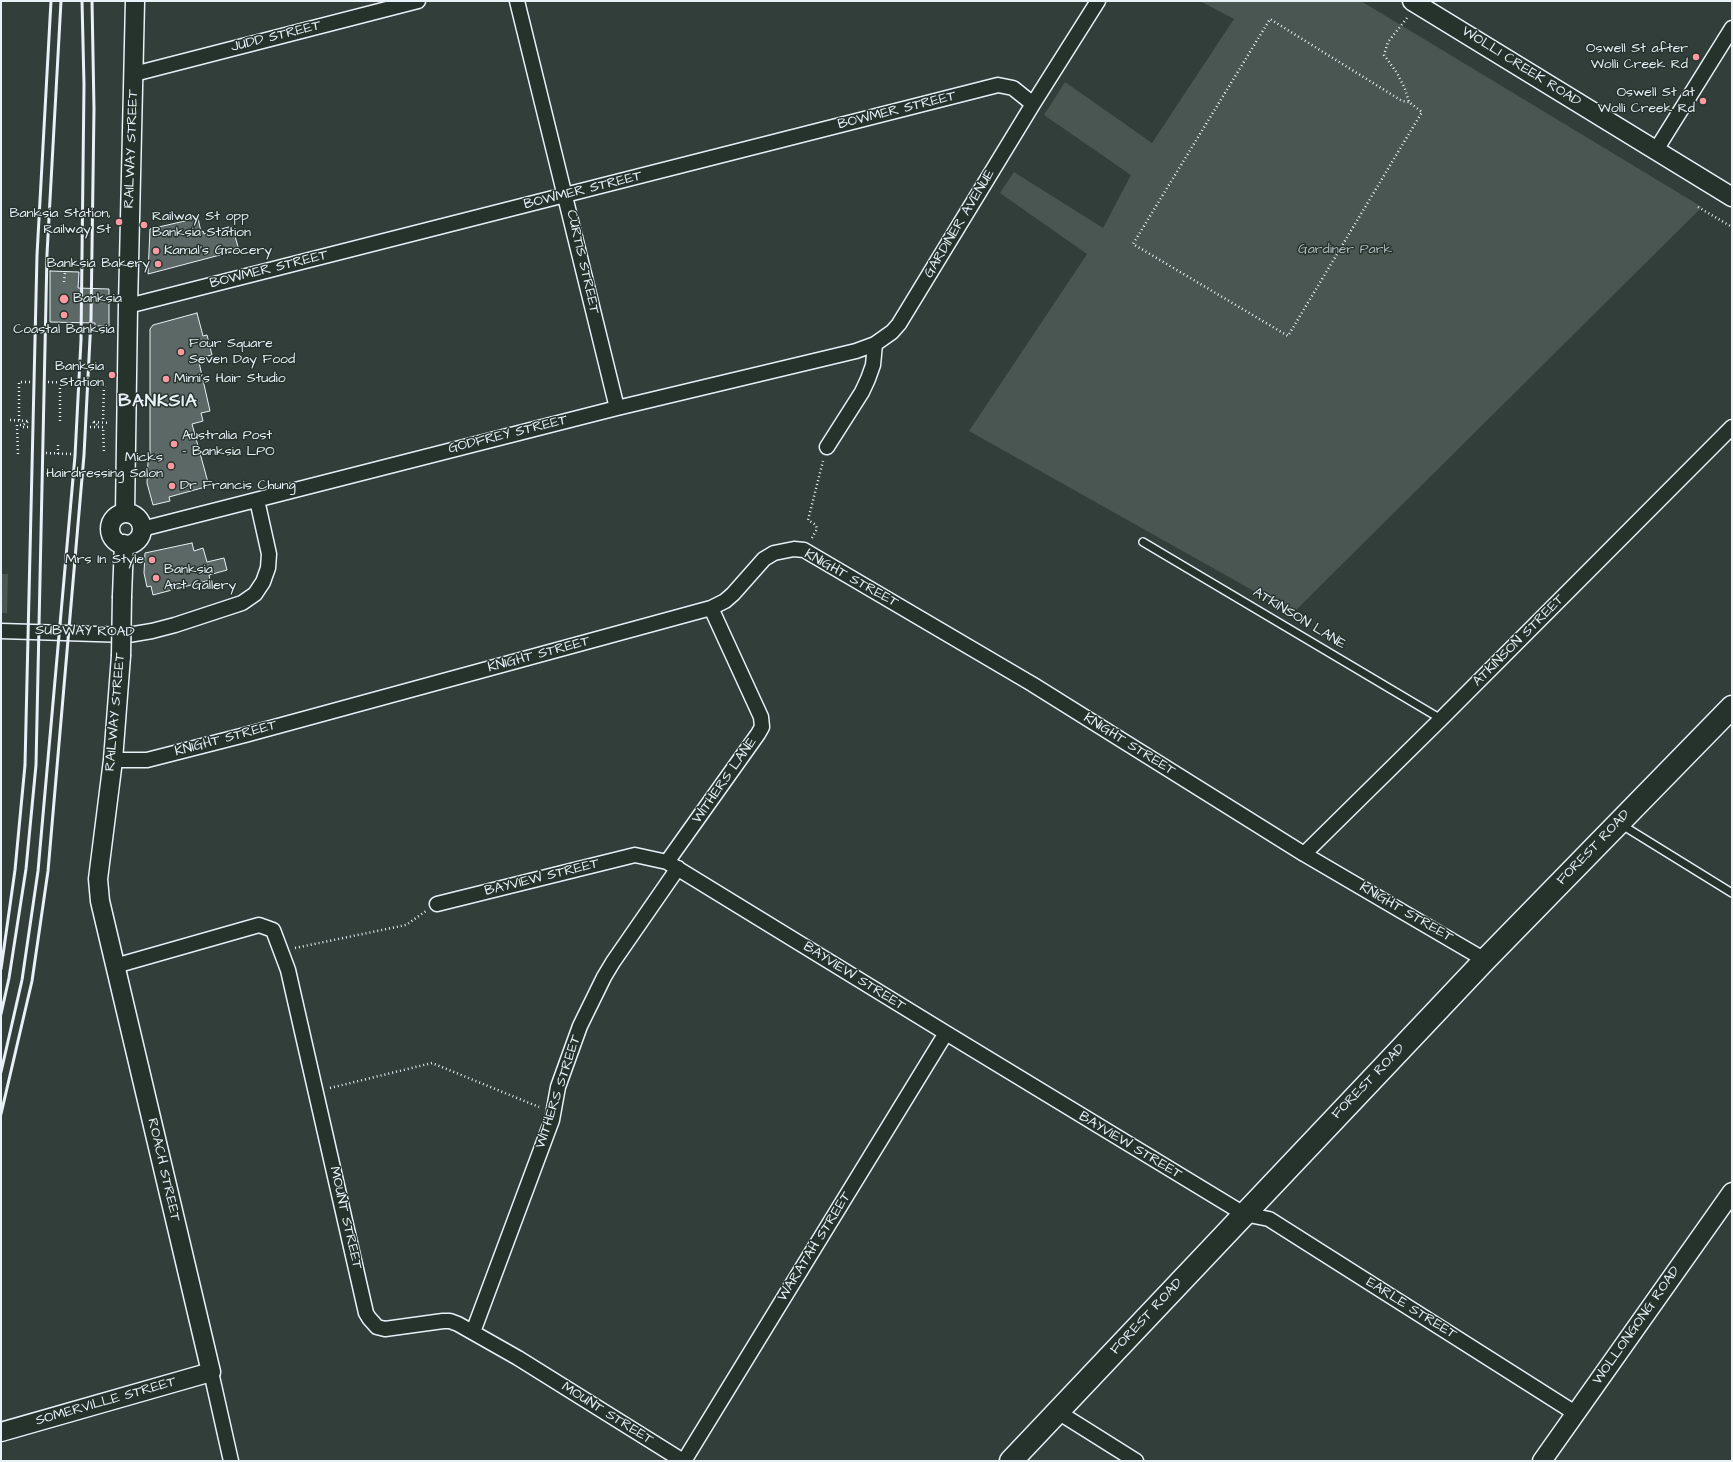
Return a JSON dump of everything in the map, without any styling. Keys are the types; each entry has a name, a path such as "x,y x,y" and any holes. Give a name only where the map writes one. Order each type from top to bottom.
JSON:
{"main road":[{"name":"FOREST ROAD","path":"1011,1461 1485,960 1618,822 1732,707"}],"street":[{"name":"RAILWAY STREET","path":"125,513 135,1"},
{"name":"JUDD STREET","path":"134,74 418,1"},
{"name":"CURTIS STREET","path":"517,1 566,195 617,408"},
{"name":"GARDINER AVENUE","path":"876,344 892,332 899,324 1033,104 1098,1"},
{"name":"WOLLI CREEK ROAD","path":"1410,9 1656,150 1732,196"},
{"path":"1656,150 1732,28"},
{"name":"BOWMER STREET","path":"128,306 998,85 1013,88 1033,104"},
{"path":"827,447 865,386 873,365 876,344"},
{"name":"GODFREY STREET","path":"142,529 617,408 856,351 876,344"},
{"name":"ATKINSON STREET","path":"1304,854 1732,427"},
{"name":"SUBWAY ROAD","path":"1,631 48,631 128,635 175,625 242,603 255,594 263,582 268,568 269,554 257,500"},
{"path":"125,513 130,514 139,520 142,529 138,539 134,542 124,544 115,540 112,536 111,526 116,517 125,513"},
{"name":"RAILWAY STREET","path":"98,879 113,760 121,656 124,544"},
{"name":"KNIGHT STREET","path":"113,760 147,760 238,737 711,608 733,594 764,559 784,551 794,549 804,550 1032,684 1304,854 1485,960"},
{"name":"WITHERS LANE","path":"673,865 762,727 761,717 711,608"},
{"name":"BAYVIEW STREET","path":"437,904 635,855 673,865 946,1034 1244,1214"},
{"name":"WITHERS STREET","path":"473,1332 553,1113 558,1087 580,1026 604,977 673,865"},
{"name":"ROACH STREET","path":"98,879 104,921 231,1461"},
{"name":"MOUNT STREET","path":"115,966 258,925 272,930 288,970 368,1318 377,1327 385,1329 450,1321 473,1332 683,1461"},
{"name":"WARATAH STREET","path":"683,1461 946,1034"},
{"name":"WOLLONGONG ROAD","path":"1542,1461 1732,1192"},
{"name":"EARLE STREET","path":"1244,1214 1269,1219 1575,1413"},
{"name":"SOMERVILLE STREET","path":"1,1432 211,1372"},
{"path":"1058,1412 1136,1461"}],"lane":[{"name":"ATKINSON LANE","path":"1143,542 1441,719"},
{"path":"1618,822 1732,893"}],"path":[{"path":"1409,102 1402,101 1270,19 1132,244 1288,336 1422,112 1409,102 1405,89 1397,73 1384,55 1388,42 1410,9"},
{"path":"1698,207 1732,227"},
{"path":"64,282 65,272"},
{"path":"19,420 19,382 31,382"},
{"path":"48,382 75,383"},
{"path":"60,383 60,421"},
{"path":"93,384 104,385 103,422"},
{"path":"10,420 29,421 23,425 17,425 18,454"},
{"path":"104,453 104,426 98,426 93,422 111,423"},
{"path":"18,434 19,427 30,427"},
{"path":"90,427 103,427 104,434"},
{"path":"58,443 58,454"},
{"path":"816,525 808,520 827,447"},
{"path":"46,454 71,454"},
{"path":"281,952 406,924 437,904"},
{"path":"316,1091 432,1063 553,1113"}],"green space":[{"name":"Gardiner Park","path":"1200,1 1361,1 1702,207 1293,613 969,431 1087,254 1000,193 1014,172 1103,228 1131,175 1044,115 1065,82 1152,143 1234,19"},
{"path":"1,574 8,574 7,613 1,613"}],"building":[{"path":"198,218 201,232 203,231 204,234 232,226 239,250 148,274 150,229"},
{"path":"50,271 79,272 78,288 109,289 109,326 95,326 95,323 50,322"},
{"path":"197,313 203,336 207,335 212,355 198,358 210,411 201,413 203,421 192,424 209,486 169,497 170,501 153,505 147,483 148,462 150,461 150,329 153,325"},
{"path":"192,543 194,551 203,548 207,562 224,558 227,570 209,575 210,580 153,595 151,586 147,587 144,573 145,553"}],"railway":[{"path":"1,969 15,870 25,765 37,255 51,1"},
{"path":"1,1014 9,978 26,869 36,765 47,254 61,1"},
{"path":"1,1072 22,980 38,871 75,456 81,340 84,85 82,1"},
{"path":"1,1114 32,981 48,871 84,455 91,319 94,109 92,1"}],"place":[{"name":"Oswell St after Wolli Creek Rd","path":"1696,57"},
{"name":"Oswell St at Wolli Creek Rd","path":"1703,101"},
{"name":"Banksia Station, Railway St","path":"119,222"},
{"name":"Railway St opp Banksia Station","path":"144,225"},
{"name":"Kamal's Grocery","path":"156,251"},
{"name":"Banksia Bakery","path":"158,264"},
{"name":"Banksia","path":"64,299"},
{"name":"Coastal Banksia","path":"64,315"},
{"name":"Four Square Seven Day Food","path":"181,352"},
{"name":"Banksia Station","path":"112,375"},
{"name":"Mimi's Hair Studio","path":"166,379"},
{"name":"Australia Post - Banksia LPO","path":"174,444"},
{"name":"Micks Hairdressing Salon","path":"171,466"},
{"name":"Dr Francis Chung","path":"172,486"},
{"name":"Mrs In Style","path":"152,560"},
{"name":"Banksia Art Gallery","path":"156,578"}],"district":[{"name":"BANKSIA","path":"158,402"}]}
